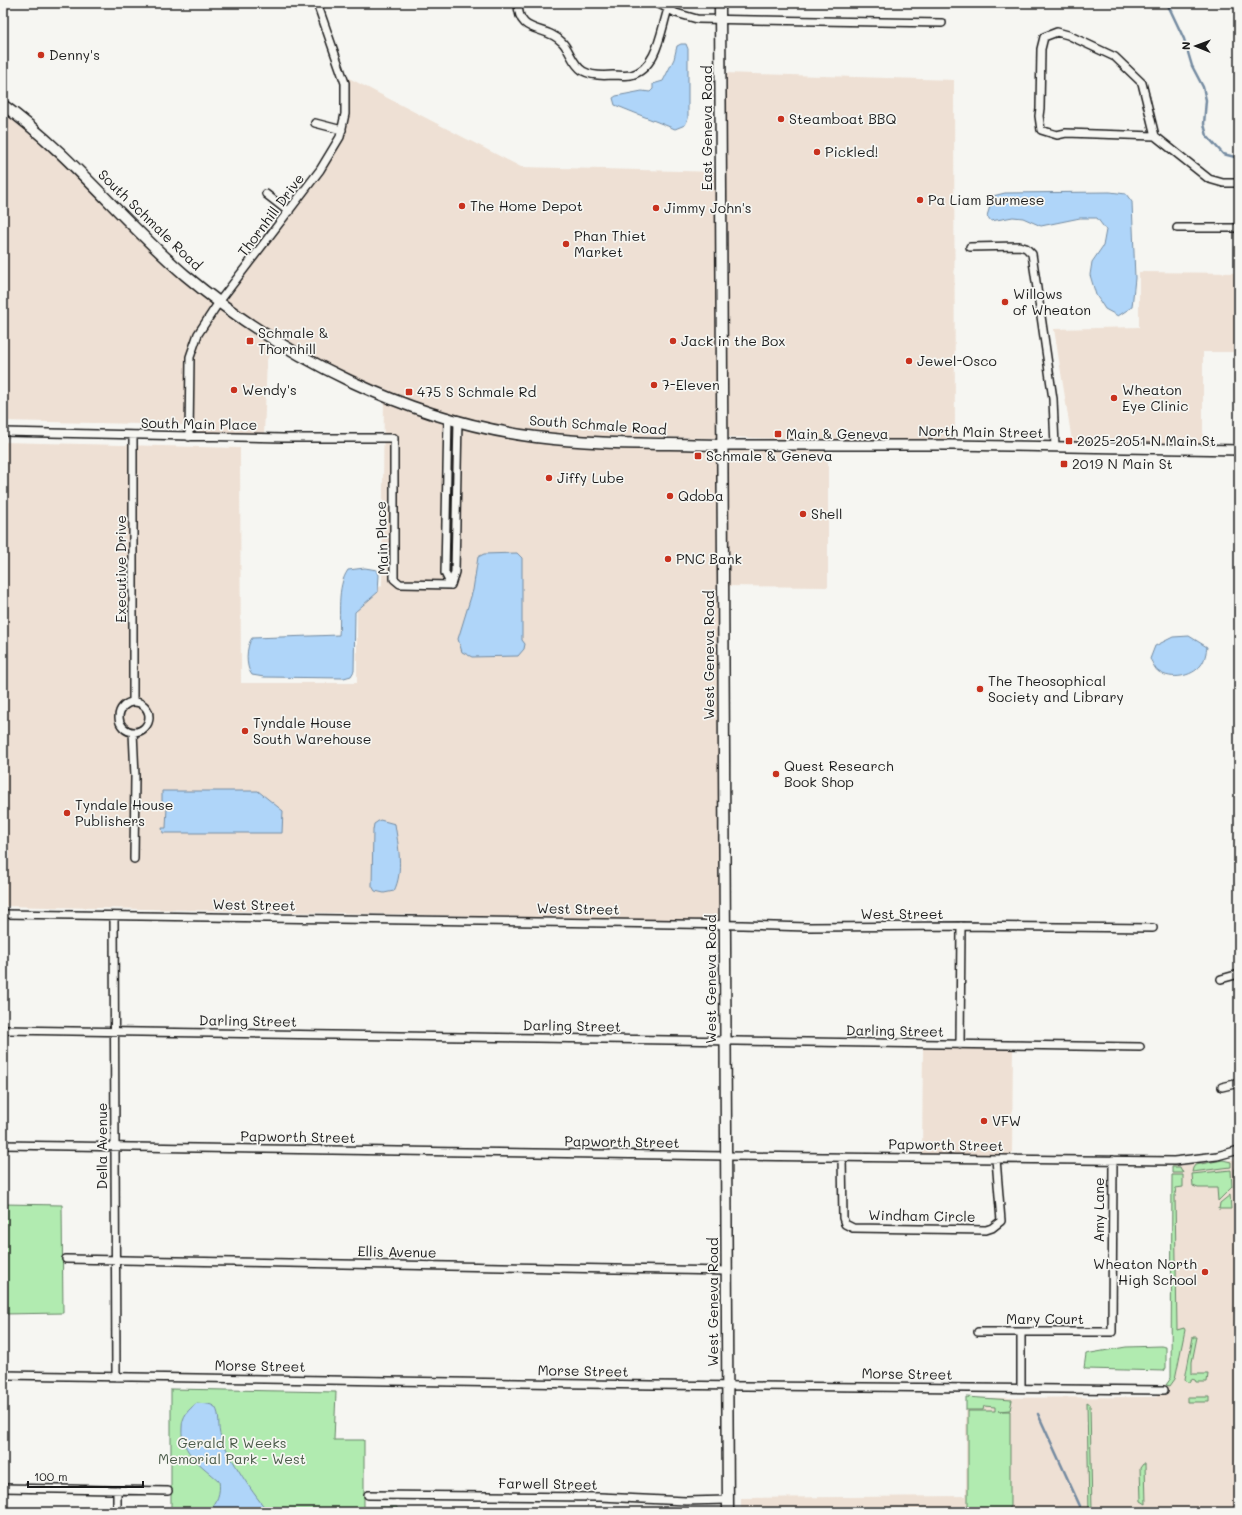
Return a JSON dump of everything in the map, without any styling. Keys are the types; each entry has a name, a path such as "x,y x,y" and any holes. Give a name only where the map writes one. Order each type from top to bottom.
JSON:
{"main road":[{"name":"East Geneva Road","path":"720,3 723,445"},
{"name":"South Schmale Road","path":"3,105 26,122 62,153 154,246 219,302 269,336 318,365 379,393 453,419 525,435 613,442 723,445"},
{"name":"West Geneva Road","path":"723,445 724,924 728,1512"}],"street":[{"name":"Thornhill Drive","path":"189,437 189,368 191,352 198,334 219,302 328,159 335,148 342,130 346,104 345,83 317,3"},
{"path":"518,3 518,13 521,21 554,36 561,41 577,66 583,71 594,75 606,76 632,75 648,65 668,9"},
{"path":"658,3 676,13 697,19 942,23"},
{"path":"1155,136 1142,83 1115,57 1068,35 1057,32 1044,37 1041,49 1039,116 1041,130 1057,135 1066,133 1155,136 1209,179 1223,183 1239,183"},
{"path":"315,123 342,130"},
{"path":"266,194 289,212"},
{"path":"1177,228 1239,228"},
{"path":"970,247 1019,246 1026,248 1032,254 1053,399 1055,447"},
{"path":"451,585 445,573 453,419"},
{"path":"451,585 456,572 453,419"},
{"name":"South Main Place","path":"3,432 189,437 394,438"},
{"name":"Executive Drive","path":"133,435 133,702"},
{"name":"Main Place","path":"394,438 394,579 400,584 451,585"},
{"name":"North Main Street","path":"723,445 1055,447 1239,450"},
{"path":"133,702 143,705 149,718 146,727 137,732 124,728 121,724 120,714 124,706 133,702"},
{"path":"133,732 135,776 134,859"},
{"name":"West Street","path":"3,914 724,924 808,927 961,926 1153,928"},
{"name":"Della Avenue","path":"114,916 116,1377"},
{"path":"960,1045 961,926"},
{"path":"1221,979 1239,974"},
{"name":"Darling Street","path":"3,1030 725,1042 1140,1047"},
{"path":"1222,1087 1239,1083"},
{"name":"Papworth Street","path":"3,1145 726,1156 1113,1160 1191,1160 1239,1150"},
{"name":"Windham Circle","path":"842,1157 843,1218 845,1224 853,1228 964,1230 992,1228 1000,1221 996,1159"},
{"name":"Amy Lane","path":"1112,1332 1113,1160"},
{"name":"Ellis Avenue","path":"66,1259 727,1271"},
{"name":"Mary Court","path":"978,1332 1112,1332"},
{"path":"1021,1332 1021,1388"},
{"name":"Morse Street","path":"3,1375 1164,1390"},
{"path":"3,1488 168,1491"},
{"path":"117,1490 117,1512"},
{"name":"Farwell Street","path":"368,1495 600,1497 686,1501 728,1500"}],"shaded area":[{"path":"723,73 954,80 955,445 725,437"},
{"path":"345,76 521,167 719,172 720,438 561,436 510,429 451,415 381,390 318,361 223,304 332,158 343,132 349,104"},
{"path":"3,107 25,122 217,305 205,321 187,364 186,425 3,421"},
{"path":"1139,272 1239,273 1239,352 1203,352 1203,449 1073,447 1054,329 1139,327"},
{"path":"221,308 275,342 267,360 264,435 206,433 191,430 192,365 198,341"},
{"path":"384,396 520,437 718,449 721,921 3,906 3,442 240,448 241,683 357,683 357,605 382,585"},
{"path":"725,445 828,448 828,587 724,586"},
{"path":"923,1046 1013,1046 1012,1156 922,1156"},
{"name":"Wheaton North High School","path":"1239,1159 1239,1512 741,1512 741,1498 966,1496 966,1398 1156,1397 1171,1378 1172,1166"}],"green space":[{"path":"1223,1160 1231,1162 1231,1167 1192,1172 1195,1165"},
{"path":"1239,1164 1239,1188 1235,1188 1235,1169"},
{"path":"1172,1167 1180,1167 1183,1173 1172,1173"},
{"path":"1231,1170 1232,1187 1218,1201 1217,1188 1198,1188 1193,1186 1192,1174"},
{"path":"1172,1175 1183,1175 1183,1187 1176,1188 1175,1194 1177,1330 1184,1328 1185,1330 1175,1379 1170,1386 1166,1385 1171,1378"},
{"path":"1230,1195 1231,1209 1219,1209 1220,1203"},
{"path":"3,1204 62,1205 63,1313 3,1314"},
{"path":"1193,1337 1197,1337 1192,1362 1192,1374 1208,1374 1207,1382 1196,1382 1195,1380 1191,1379 1191,1382 1187,1382 1185,1379"},
{"path":"1126,1347 1166,1347 1166,1368 1164,1371 1084,1368 1086,1354"},
{"name":"Gerald R Weeks Memorial Park - West","path":"171,1389 336,1392 334,1440 364,1440 364,1507 397,1507 397,1512 171,1512"},
{"path":"966,1397 1012,1400 1010,1410 998,1411 1010,1411 1010,1512 968,1512 968,1411 995,1411 995,1407 984,1406 983,1410 966,1410"},
{"path":"1187,1397 1209,1397 1209,1402 1187,1402"},
{"path":"1087,1402 1090,1404 1092,1512 1089,1512"},
{"path":"1143,1464 1145,1464 1146,1504 1141,1501 1140,1468"}],"water":[{"path":"686,44 688,49 688,119 685,125 675,129 615,105 613,98 616,96 642,91 650,92 653,89 653,84 663,81 674,59 677,46"},
{"path":"1110,192 1126,194 1132,202 1135,278 1132,307 1118,316 1105,309 1096,295 1090,275 1092,262 1103,246 1106,230 1097,218 1080,218 1041,226 1023,218 1013,217 991,221 987,216 993,196 1005,193"},
{"path":"517,553 522,558 522,640 525,644 524,649 518,656 472,657 462,652 458,639 473,590 478,557 484,554"},
{"path":"365,568 377,570 379,575 378,592 355,612 354,671 351,676 344,678 264,677 252,675 248,667 247,656 248,646 252,638 339,635 340,593 344,577 348,570"},
{"path":"1189,636 1207,647 1201,665 1187,675 1181,676 1169,676 1158,671 1150,659 1155,646 1173,637"},
{"path":"162,791 258,791 283,811 282,833 163,833 162,828 166,828 167,807 162,807"},
{"path":"380,820 395,824 400,867 394,891 384,893 375,891 372,886 373,830 374,824"},
{"path":"197,1403 209,1404 217,1410 220,1433 224,1445 250,1487 269,1512 209,1512 218,1497 219,1481 194,1458 185,1445 182,1437 182,1424 184,1417"}],"waterway":[{"path":"1167,3 1184,39 1192,66 1203,87 1206,100 1204,124 1207,136 1223,154 1239,158"},
{"path":"1038,1414 1080,1506"}],"place":[{"name":"Denny's","path":"41,55"},
{"name":"Steamboat BBQ","path":"781,119"},
{"name":"Pickled!","path":"817,152"},
{"name":"Pa Liam Burmese","path":"920,200"},
{"name":"The Home Depot","path":"462,206"},
{"name":"Jimmy John's","path":"656,208"},
{"name":"Phan Thiet Market","path":"566,244"},
{"name":"Willows of Wheaton","path":"1005,302"},
{"name":"Schmale & Thornhill","path":"250,341"},
{"name":"Jack in the Box","path":"673,341"},
{"name":"Jewel-Osco","path":"909,361"},
{"name":"7-Eleven","path":"654,385"},
{"name":"Wendy's","path":"234,390"},
{"name":"475 S Schmale Rd","path":"409,392"},
{"name":"Wheaton Eye Clinic","path":"1114,398"},
{"name":"Main & Geneva","path":"778,434"},
{"name":"2025-2051 N Main St","path":"1069,441"},
{"name":"Schmale & Geneva","path":"698,456"},
{"name":"2019 N Main St","path":"1064,464"},
{"name":"Jiffy Lube","path":"549,478"},
{"name":"Qdoba","path":"670,496"},
{"name":"Shell","path":"803,514"},
{"name":"PNC Bank","path":"668,559"},
{"name":"The Theosophical Society and Library","path":"980,689"},
{"name":"Tyndale House South Warehouse","path":"245,731"},
{"name":"Quest Research Book Shop","path":"776,774"},
{"name":"Tyndale House Publishers","path":"67,813"},
{"name":"VFW","path":"984,1121"},
{"name":"Wheaton North High School","path":"1205,1272"}]}
